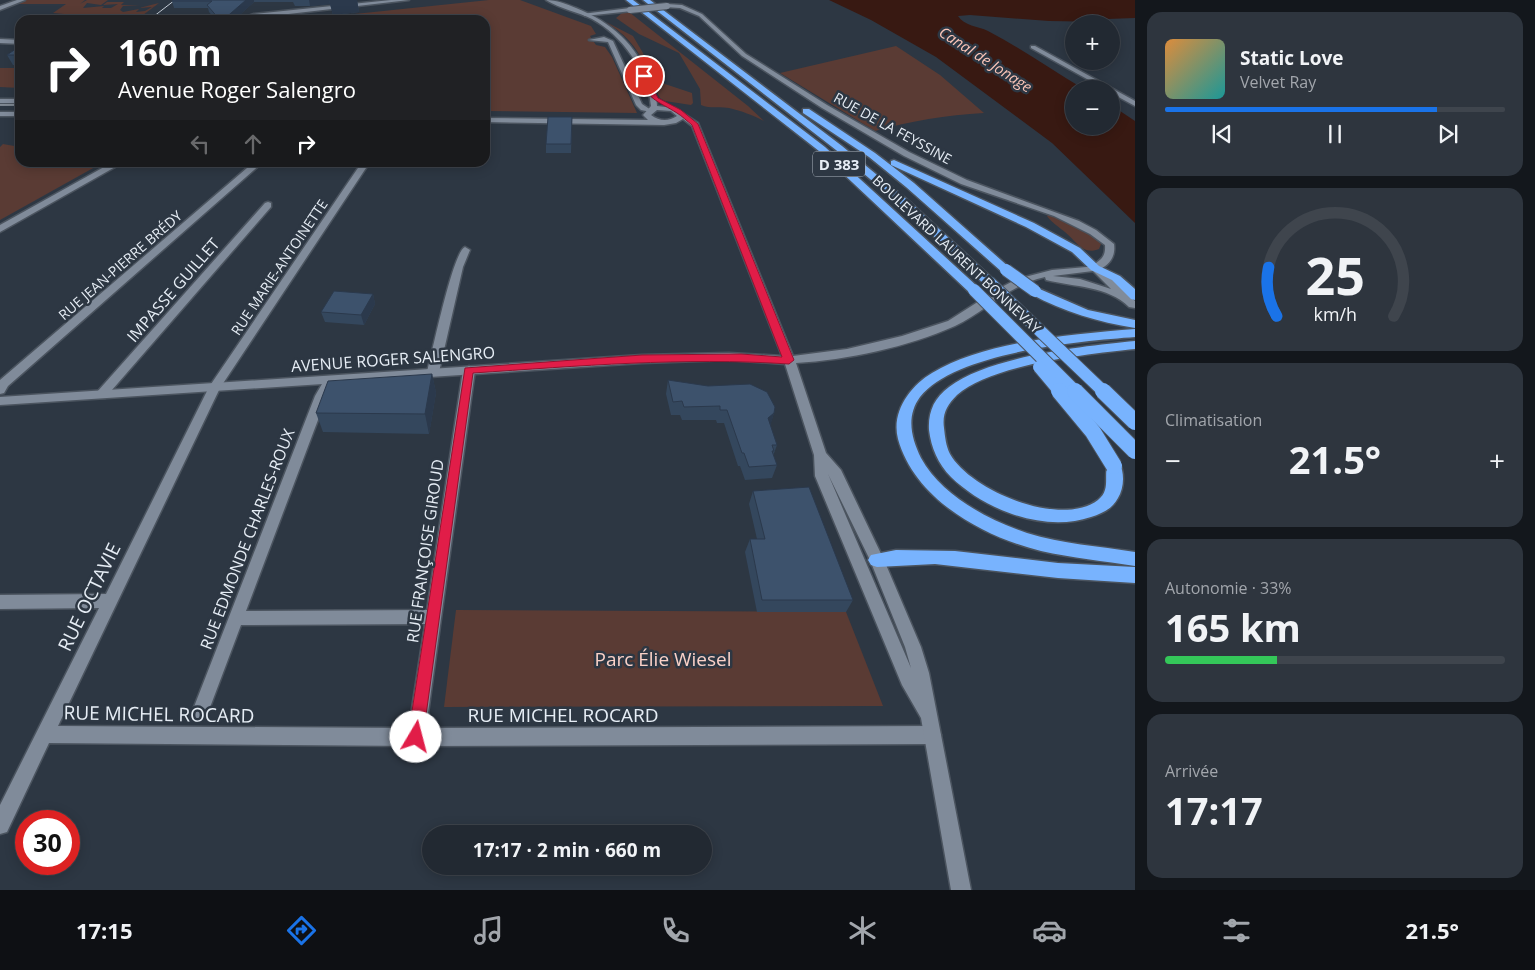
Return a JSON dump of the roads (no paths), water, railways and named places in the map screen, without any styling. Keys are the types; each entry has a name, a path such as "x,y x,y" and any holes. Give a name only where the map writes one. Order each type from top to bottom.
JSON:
{"highway":[{"name":"BOULEVARD LAURENT BONNEVAY","path":"646,0 840,148 907,205 1135,422"},
{"name":"BOULEVARD LAURENT BONNEVAY","path":"629,5 822,149 996,311 1135,451"},
{"path":"707,47 718,51 844,136 910,185 1006,270 1035,291 1056,303 1086,315 1135,324"},
{"path":"844,136 860,142 908,171 1030,225 1076,250 1095,268 1116,278 1134,302"},
{"path":"996,311 998,322 1069,402 1102,444 1114,466 1116,480 1114,492 1101,506 1072,515 1042,514 1008,505 978,489 956,472 942,454 938,444 936,427 940,405 949,395 991,372 1054,355 1135,345"},
{"path":"1135,334 1042,344 976,359 932,379 914,395 904,416 905,438 914,459 927,478 960,507 984,522 1030,540 1066,548 1135,558"},
{"path":"877,560 900,557 944,557 1062,572 1135,575"}],"street":[{"path":"0,8 22,0"},
{"path":"340,7 344,0"},
{"path":"264,15 361,3 406,0"},
{"name":"RUE DE LA FEYSSINE","path":"549,0 597,19 620,35 631,48 652,94 654,106 649,112"},
{"name":"RUE DE LA FEYSSINE","path":"597,19 629,5 682,6 699,12 729,44 744,56 856,127 965,182 1048,211 1090,229 1109,244 1110,252 1104,264 1095,268"},
{"name":"RUE DE LA FEYSSINE","path":"585,14 619,11"},
{"path":"592,40 604,39 610,42 639,105 649,112 651,119 660,122"},
{"path":"0,41 15,42"},
{"path":"1033,47 1094,80"},
{"name":"RUE DE LA FEYSSINE","path":"652,94 660,103 681,114"},
{"path":"1120,95 1135,104"},
{"path":"0,101 15,101"},
{"path":"630,121 662,108 673,109"},
{"path":"0,114 15,114"},
{"path":"671,122 679,120 681,114 695,124 789,360 820,456 822,476 908,679 928,714"},
{"path":"490,120 671,122 687,124 698,132"},
{"path":"0,229 112,167"},
{"name":"RUE JEAN-PIERRE BRÉDY","path":"0,390 3,384 253,167"},
{"name":"RUE MARIE-ANTOINETTE","path":"215,387 363,167"},
{"name":"IMPASSE GUILLET","path":"101,395 268,205"},
{"path":"433,372 458,267 465,250"},
{"path":"1027,278 1045,273 1095,268"},
{"path":"1027,278 1060,278 1090,284 1112,291 1134,302"},
{"name":"AVENUE ROGER SALENGRO","path":"0,401 642,358 741,357 789,360 824,358 850,353 943,327 966,317 1009,287 1027,278"},
{"name":"RUE FRANÇOISE GIROUD","path":"416,737 469,370"},
{"name":"RUE EDMONDE CHARLES-ROUX","path":"200,712 321,396 330,380"},
{"name":"RUE OCTAVIE","path":"0,825 215,387"},
{"path":"820,456 836,474 877,560 913,647 921,673 961,890"},
{"path":"855,556 877,560"},
{"path":"0,602 109,601"},
{"path":"236,618 433,617"},
{"name":"RUE MICHEL ROCARD","path":"44,734 416,737 932,736"}],"water":[{"name":"Canal de Jonage","path":"829,0 1135,0 1135,18 1120,19 1120,15 1065,15 1065,21 970,15 958,16 967,24 988,31 1069,80 1065,80 1065,135 1120,135 1120,111 1135,121 1135,223 1052,143 936,57 871,20"}],"tram line":[{"path":"156,15 175,0"},
{"path":"0,105 15,105"}],"park label":[{"name":"Parc Élie Wiesel","path":"663,659"}]}
